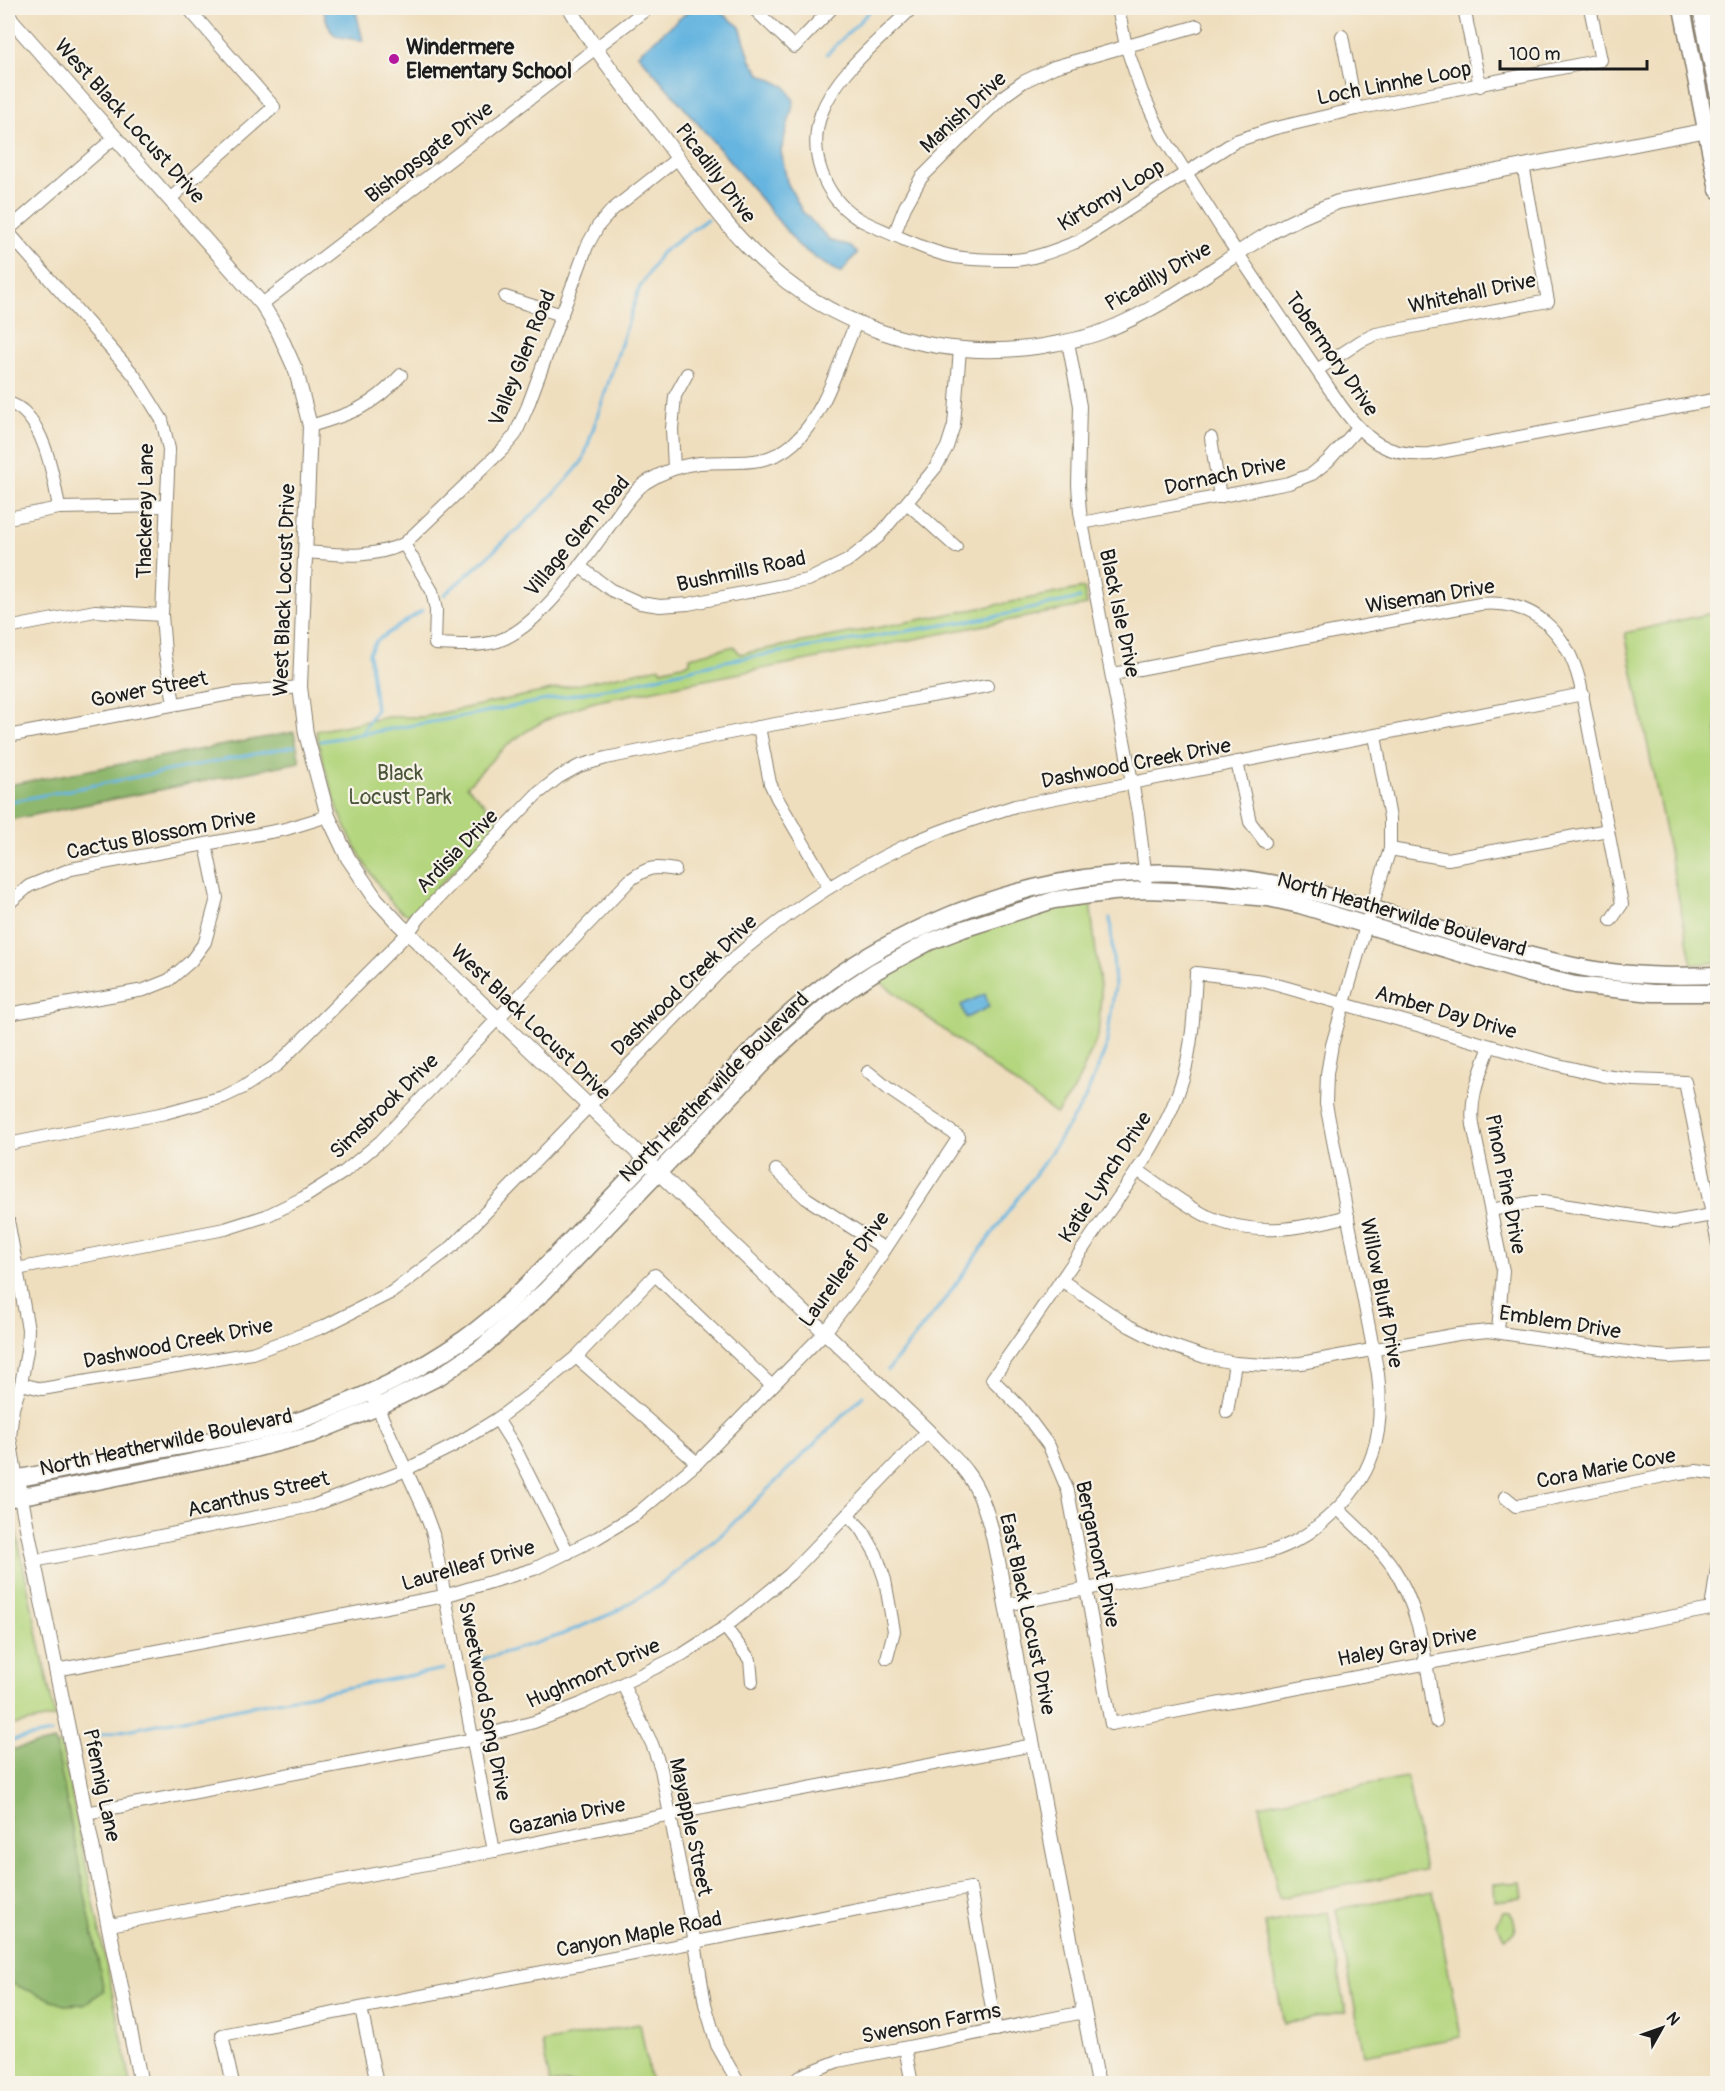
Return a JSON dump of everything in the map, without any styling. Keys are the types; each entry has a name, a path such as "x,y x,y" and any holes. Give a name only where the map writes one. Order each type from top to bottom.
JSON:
{"main road":[{"path":"1682,8 1712,130 1718,190"},
{"path":"1701,8 1718,93"},
{"name":"North Heatherwilde Boulevard","path":"12,1479 249,1432 307,1418 431,1361 469,1335 533,1278 824,1008 876,971 929,942 1054,900 1146,882 1240,878 1318,894 1578,968 1654,976 1718,975"},
{"name":"North Heatherwilde Boulevard","path":"1146,882 1199,892 1268,898 1300,905 1529,974 1575,985 1653,993 1718,993"},
{"name":"North Heatherwilde Boulevard","path":"14,1497 242,1452 312,1434 378,1407 440,1376 480,1349 546,1291 652,1167"}],"street":[{"path":"171,198 274,107 188,8"},
{"name":"Picadilly Drive","path":"570,8 596,49 728,225 765,264 810,299 856,323 897,337 960,349 1014,350 1068,342 1101,332 1140,316 1178,294 1297,218 1338,202 1712,130"},
{"name":"Bishopsgate Drive","path":"262,304 648,8"},
{"path":"753,8 794,47 832,8"},
{"name":"Kirtomy Loop","path":"912,8 835,86 821,114 816,136 819,163 829,189 840,203 857,218 933,251 962,258 1015,260 1058,249 1095,232 1186,172"},
{"name":"Tobermory Drive","path":"1118,8 1126,46 1142,92 1162,135 1238,254 1317,370 1358,429 1375,443 1399,452 1414,455 1430,454 1718,399"},
{"path":"1464,8 1480,86"},
{"name":"Loch Linnhe Loop","path":"1186,172 1236,141 1254,134 1356,109 1601,60 1590,8"},
{"name":"West Black Locust Drive","path":"8,16 171,198 262,304 278,331 296,371 310,426 300,687 306,734 328,816 348,858 376,899 408,933 652,1167"},
{"name":"Manish Drive","path":"894,235 905,207 921,178 1005,95 1023,82 1054,67 1197,26"},
{"path":"1342,36 1356,109"},
{"path":"8,231 115,137"},
{"name":"Valley Glen Road","path":"306,552 370,555 404,544 502,449 515,435 527,408 587,246 598,226 612,210 678,158"},
{"name":"Whitehall Drive","path":"1317,370 1361,341 1376,334 1548,301 1523,165"},
{"name":"Thackeray Lane","path":"8,231 134,375 162,420 169,449 162,615 165,653 174,703"},
{"path":"505,297 562,315"},
{"name":"Village Glen Road","path":"404,544 432,591 436,610 435,644 467,646 498,641 536,617 643,485 674,468 700,463 740,464 760,460 775,456 793,444 807,430 819,411 856,323"},
{"name":"Black Isle Drive","path":"1068,342 1080,406 1078,485 1082,523 1133,782 1146,882"},
{"name":"Bushmills Road","path":"579,566 612,590 640,603 660,606 688,604 807,580 847,561 878,537 936,467 947,447 954,425 960,349"},
{"path":"674,468 672,429 675,396 687,374"},
{"path":"310,426 364,408 386,392 402,375"},
{"path":"8,403 26,415 42,439 53,469 59,508"},
{"name":"Dornach Drive","path":"1082,523 1289,483 1312,474 1328,461 1358,429"},
{"path":"1211,438 1220,497"},
{"path":"907,503 957,547"},
{"path":"8,519 59,508 166,506"},
{"name":"Wiseman Drive","path":"1113,674 1479,604 1494,602 1517,606 1533,613 1554,630 1563,641 1572,657 1583,694 1622,904 1611,920"},
{"path":"8,628 95,611 162,615"},
{"name":"Ardisia Drive","path":"8,1144 165,1113 223,1097 242,1088 277,1065 408,933 420,917 536,795 559,777 579,766 606,758 759,727 987,686"},
{"name":"Gower Street","path":"8,736 174,703 235,693 300,687"},
{"name":"Dashwood Creek Drive","path":"21,1384 42,1389 252,1353 296,1338 392,1292 453,1246 725,966 764,932 829,887 903,847 962,823 1015,806 1583,694"},
{"path":"759,727 770,783 829,887"},
{"name":"Willow Bluff Drive","path":"1006,1605 1087,1587 1253,1557 1281,1549 1315,1529 1338,1509 1361,1480 1372,1455 1379,1428 1381,1401 1374,1350 1326,1104 1327,1074 1332,1045 1390,849 1390,818 1375,736"},
{"path":"1238,762 1250,822 1265,842"},
{"name":"Cactus Blossom Drive","path":"8,904 29,886 71,869 286,829 328,816"},
{"path":"1390,849 1448,859 1608,830"},
{"path":"8,1014 144,990 169,980 184,968 192,961 205,942 217,898 206,845"},
{"name":"Simsbrook Drive","path":"17,1269 225,1229 266,1216 303,1198 344,1172 381,1141 498,1021 630,880 646,869 656,867 675,870"},
{"name":"Amber Day Drive","path":"1196,974 1263,981 1554,1065 1634,1080 1685,1082 1712,1215"},
{"name":"Katie Lynch Drive","path":"992,1379 1137,1170 1162,1128 1182,1079 1193,1027 1196,974"},
{"name":"Pinon Pine Drive","path":"1490,1046 1476,1086 1472,1108 1473,1125 1503,1271 1498,1331"},
{"name":"Laurelleaf Drive","path":"56,1670 444,1596 525,1572 568,1553 638,1513 697,1463 825,1332 863,1283 959,1137 890,1090 868,1072"},
{"name":"East Black Locust Drive","path":"652,1167 928,1431 967,1473 981,1498 990,1526 1006,1605 1098,2084"},
{"path":"776,1170 806,1197 885,1250"},
{"path":"1137,1170 1208,1216 1234,1225 1260,1230 1287,1230 1348,1216"},
{"path":"1491,1210 1543,1202 1673,1222 1712,1215 1718,1244"},
{"path":"8,1220 28,1329 21,1384 13,1408 10,1438 12,1479"},
{"name":"Acanthus Street","path":"34,1561 312,1506 406,1470 453,1446 497,1419 576,1357 655,1275 772,1386"},
{"name":"Emblem Drive","path":"1061,1281 1129,1326 1158,1341 1205,1357 1235,1363 1301,1364 1458,1334 1498,1331 1647,1355 1669,1357 1718,1354"},
{"path":"576,1357 697,1463"},
{"path":"1227,1412 1235,1363"},
{"name":"Bergamont Drive","path":"992,1379 1020,1407 1044,1439 1068,1491 1112,1724"},
{"name":"Sweetwood Song Drive","path":"370,1391 433,1534 494,1851"},
{"path":"497,1419 514,1446 568,1553"},
{"name":"Hughmont Drive","path":"86,1813 471,1739 534,1722 623,1685 682,1654 725,1626 790,1574 928,1431"},
{"name":"Cora Marie Cove","path":"1505,1497 1516,1506 1679,1473 1696,1471 1718,1474"},
{"name":"Pfennig Lane","path":"12,1479 14,1497 34,1561 141,2084"},
{"path":"1338,1509 1374,1544 1393,1568 1408,1595 1416,1620 1436,1721"},
{"path":"848,1515 876,1554 885,1580 894,1631 887,1658"},
{"name":"Haley Gray Drive","path":"1112,1724 1425,1662 1711,1609 1718,1560"},
{"path":"725,1626 750,1660 752,1682"},
{"name":"Mayapple Street","path":"623,1685 658,1761 705,2004 717,2045 739,2084"},
{"name":"Gazania Drive","path":"110,1925 1033,1745"},
{"name":"Canyon Maple Road","path":"232,2084 222,2036 970,1888 996,2030"},
{"path":"361,2008 377,2084"},
{"name":"Swenson Farms","path":"790,2084 805,2074 838,2061 1084,2012"},
{"path":"904,2048 912,2084"}],"green space":[{"name":"Black Locust Park","path":"1084,588 1087,605 598,701 548,719 513,740 467,786 502,822 410,915 389,900 367,868 347,831 326,774 316,731 388,717 423,717 660,667 661,670 690,663 690,657 734,646 740,654"},
{"path":"1717,612 1717,962 1692,965 1625,633"},
{"path":"294,732 300,762 8,820 8,785"},
{"path":"1090,901 1101,995 1098,1036 1074,1090 1056,1114 875,978 940,946 1037,911"},
{"path":"8,1504 11,1507 55,1717 8,1726"},
{"path":"55,1741 104,1991 84,2004 64,2005 8,1982 8,1750"},
{"path":"61,1744 131,2083 8,2084 8,1755"},
{"path":"1407,1777 1425,1870 1279,1898 1259,1805"},
{"path":"1521,1882 1523,1898 1495,1901 1494,1884"},
{"path":"1433,1891 1461,2037 1364,2055 1336,1909"},
{"path":"1328,1912 1346,2012 1284,2024 1265,1923"},
{"path":"1503,1912 1509,1912 1513,1917 1516,1930 1504,1938 1497,1924"},
{"path":"640,2024 651,2083 550,2083 542,2043"}],"water":[{"path":"323,8 355,8 363,41 335,35 331,32"},
{"path":"692,8 715,8 740,27 751,61 760,74 786,87 794,101 781,151 787,182 802,211 830,240 851,247 857,253 841,273 798,245 638,54"},
{"path":"985,994 989,1007 966,1018 961,1005"}],"waterway":[{"path":"827,54 873,8"},
{"path":"444,595 543,505 583,460 639,289 661,253 707,219"},
{"path":"321,741 619,686 726,661 998,616 1080,598"},
{"path":"362,733 376,709 369,653 376,641 423,610"},
{"path":"8,802 295,746"},
{"path":"888,1370 942,1303 1047,1158 1084,1101 1106,1048 1115,985 1110,918"},
{"path":"474,1662 558,1636 613,1613 663,1583 721,1535 863,1396"},
{"path":"90,1737 444,1669"},
{"path":"8,1741 51,1733"}],"place":[{"name":"Windermere Elementary School","path":"394,59"}]}
